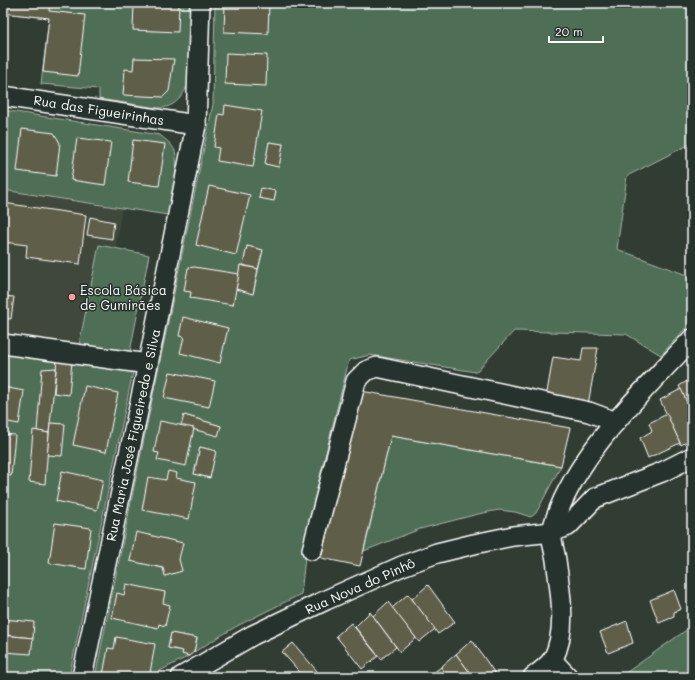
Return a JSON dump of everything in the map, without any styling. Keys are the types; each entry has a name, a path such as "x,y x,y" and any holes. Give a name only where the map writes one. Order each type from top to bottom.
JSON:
{"street":[{"name":"Rua Maria José Figueiredo e Silva","path":"82,677 148,364 196,125 200,3"},
{"name":"Rua das Figueirinhas","path":"3,96 196,125"},
{"path":"533,677 552,660 559,643 561,620 559,585 552,532 562,505 581,468 600,439 692,339"},
{"path":"3,344 148,364"},
{"path":"312,550 356,381 366,371 377,367 589,412 616,422"},
{"name":"Rua Nova do Pinhô","path":"181,677 253,635 402,566 437,553 474,544 513,536 552,532 568,526 578,518 595,498 662,472 692,457"},
{"path":"552,660 568,677"}],"shaded area":[{"name":"Escola Básica de Gumirães","path":"3,190 122,207 116,248 149,255 129,357 3,339"}],"green space":[{"path":"3,3 190,3 188,84 183,94 177,101 164,108 158,108 99,99 99,89 41,84 49,18 3,13"},
{"path":"215,3 692,3 692,143 627,176 617,249 692,277 692,321 661,355 626,334 514,331 476,372 370,355 349,360 309,521 301,594 237,626 194,652 197,638 171,633 168,648 183,651 182,654 189,656 148,677 95,677 213,104","holes":["269,142 283,144 279,166 265,164","247,246 263,250 253,294 237,289 240,265 243,265","185,415 221,426 218,435 194,428","200,447 216,451 209,478 194,474"]},
{"path":"3,110 160,135 172,146 175,151 176,158 176,174 168,215 3,190"},
{"path":"99,245 149,255 129,357 78,350"},
{"path":"3,351 134,367 69,677 3,677"},
{"path":"391,436 561,466 536,513 531,517 515,512 499,510 478,514 420,529 364,551"},
{"path":"692,626 692,677 620,677"}],"building":[{"path":"3,3 50,3 49,11 85,15 78,76 43,72 49,18 3,13"},
{"path":"134,3 179,3 178,32 133,30"},
{"path":"225,3 269,3 268,34 224,32"},
{"path":"226,53 267,55 266,86 225,84"},
{"path":"134,58 174,59 169,91 163,97 123,95 125,69 133,70"},
{"path":"225,105 262,111 253,167 217,161 219,148 214,147 219,114 224,115"},
{"path":"22,129 54,133 60,143 56,176 17,171"},
{"path":"77,138 111,142 105,185 71,180"},
{"path":"133,140 165,144 159,186 128,182"},
{"path":"269,142 283,144 279,167 265,164"},
{"path":"209,186 250,195 236,255 196,245"},
{"path":"261,188 276,191 274,201 259,198"},
{"path":"3,203 86,215 80,264 26,257 27,245 3,242"},
{"path":"90,217 114,222 112,239 87,235"},
{"path":"247,246 263,250 258,269 243,265"},
{"path":"240,265 258,269 253,294 236,289"},
{"path":"194,267 239,274 233,305 190,298 191,292 184,291 188,268"},
{"path":"3,296 14,297 11,319 3,318"},
{"path":"183,317 228,328 220,363 180,353 184,337 179,336"},
{"path":"583,348 598,348 588,405 546,398 553,357 581,361"},
{"path":"57,359 72,361 69,395 54,393"},
{"path":"56,368 49,433 37,431 42,369"},
{"path":"170,372 215,381 209,407 164,398"},
{"path":"692,378 692,413 679,386"},
{"path":"85,386 118,393 106,452 73,445"},
{"path":"3,387 24,391 19,424 3,421"},
{"path":"681,389 692,413 692,439 681,445 660,400"},
{"path":"361,391 570,428 561,466 391,436 360,566 321,558"},
{"path":"667,414 680,443 648,458 640,438 652,431 649,423"},
{"path":"184,415 221,426 218,436 181,426"},
{"path":"160,421 194,428 186,466 157,460 159,453 154,452"},
{"path":"50,423 65,424 62,456 47,455"},
{"path":"33,430 49,433 45,484 29,482"},
{"path":"3,434 15,435 11,476 3,475"},
{"path":"200,447 216,451 210,478 194,474"},
{"path":"62,471 103,480 97,510 56,501"},
{"path":"168,471 177,473 176,478 196,482 189,519 142,510 148,477 166,480"},
{"path":"55,523 91,528 86,569 49,563"},
{"path":"136,532 183,543 179,559 182,571 165,576 163,568 130,561"},
{"path":"126,584 165,592 163,603 170,605 165,626 159,624 158,628 112,618 117,593 124,595"},
{"path":"428,585 455,622 438,634 412,599"},
{"path":"674,590 681,609 674,612 674,617 659,623 650,600"},
{"path":"408,594 435,629 419,642 392,608"},
{"path":"388,602 416,638 400,652 373,616"},
{"path":"370,612 396,647 381,659 355,627"},
{"path":"3,619 34,622 33,638 3,635"},
{"path":"627,621 633,643 608,653 600,632"},
{"path":"351,623 378,656 362,669 336,636"},
{"path":"171,633 197,638 194,652 189,656 182,654 183,651 168,648"},
{"path":"3,635 33,638 31,654 3,652"},
{"path":"116,637 155,644 150,673 142,677 103,675 108,648 114,649"},
{"path":"472,640 496,675 494,677 473,677 456,654"},
{"path":"293,643 317,671 310,677 304,677 282,652"},
{"path":"456,654 473,677 448,677 441,667"},
{"path":"441,667 448,677 428,677"}],"place":[{"name":"Escola Básica de Gumirães","path":"72,297"}]}
